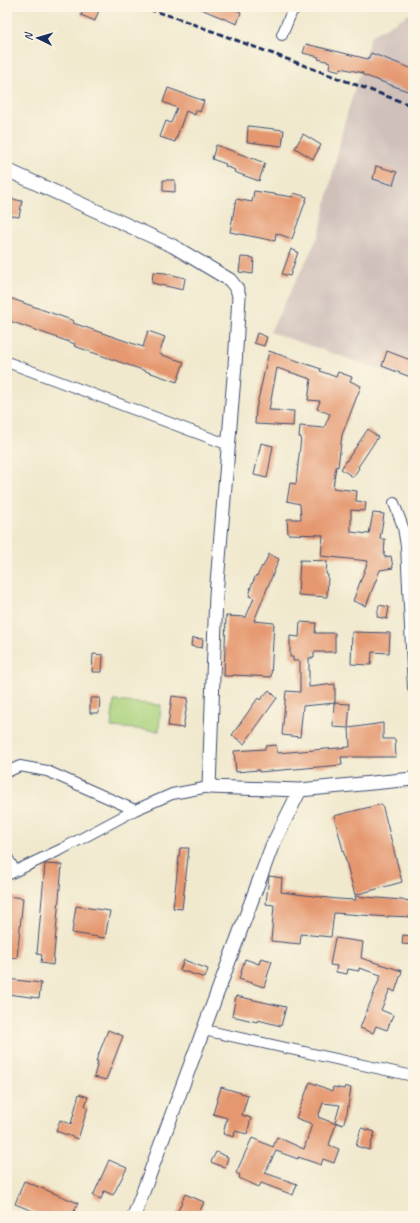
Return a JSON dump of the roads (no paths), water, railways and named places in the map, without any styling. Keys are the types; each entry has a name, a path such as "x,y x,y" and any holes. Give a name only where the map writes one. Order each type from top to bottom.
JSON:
{"street":[{"path":"282,35 292,11 298,7"},
{"path":"7,170 174,246 230,280 237,289 239,296 235,365 216,595 209,787"},
{"path":"7,362 228,445"},
{"path":"394,503 402,527 406,546 413,688"},
{"path":"7,772 20,766 47,771 135,810"},
{"path":"7,857 11,873 62,849 135,810 172,794 209,787 300,790 413,779"},
{"path":"134,1216 272,846 300,790"},
{"path":"204,1030 413,1076"}],"railway":[{"path":"141,7 174,17 413,106"}]}
